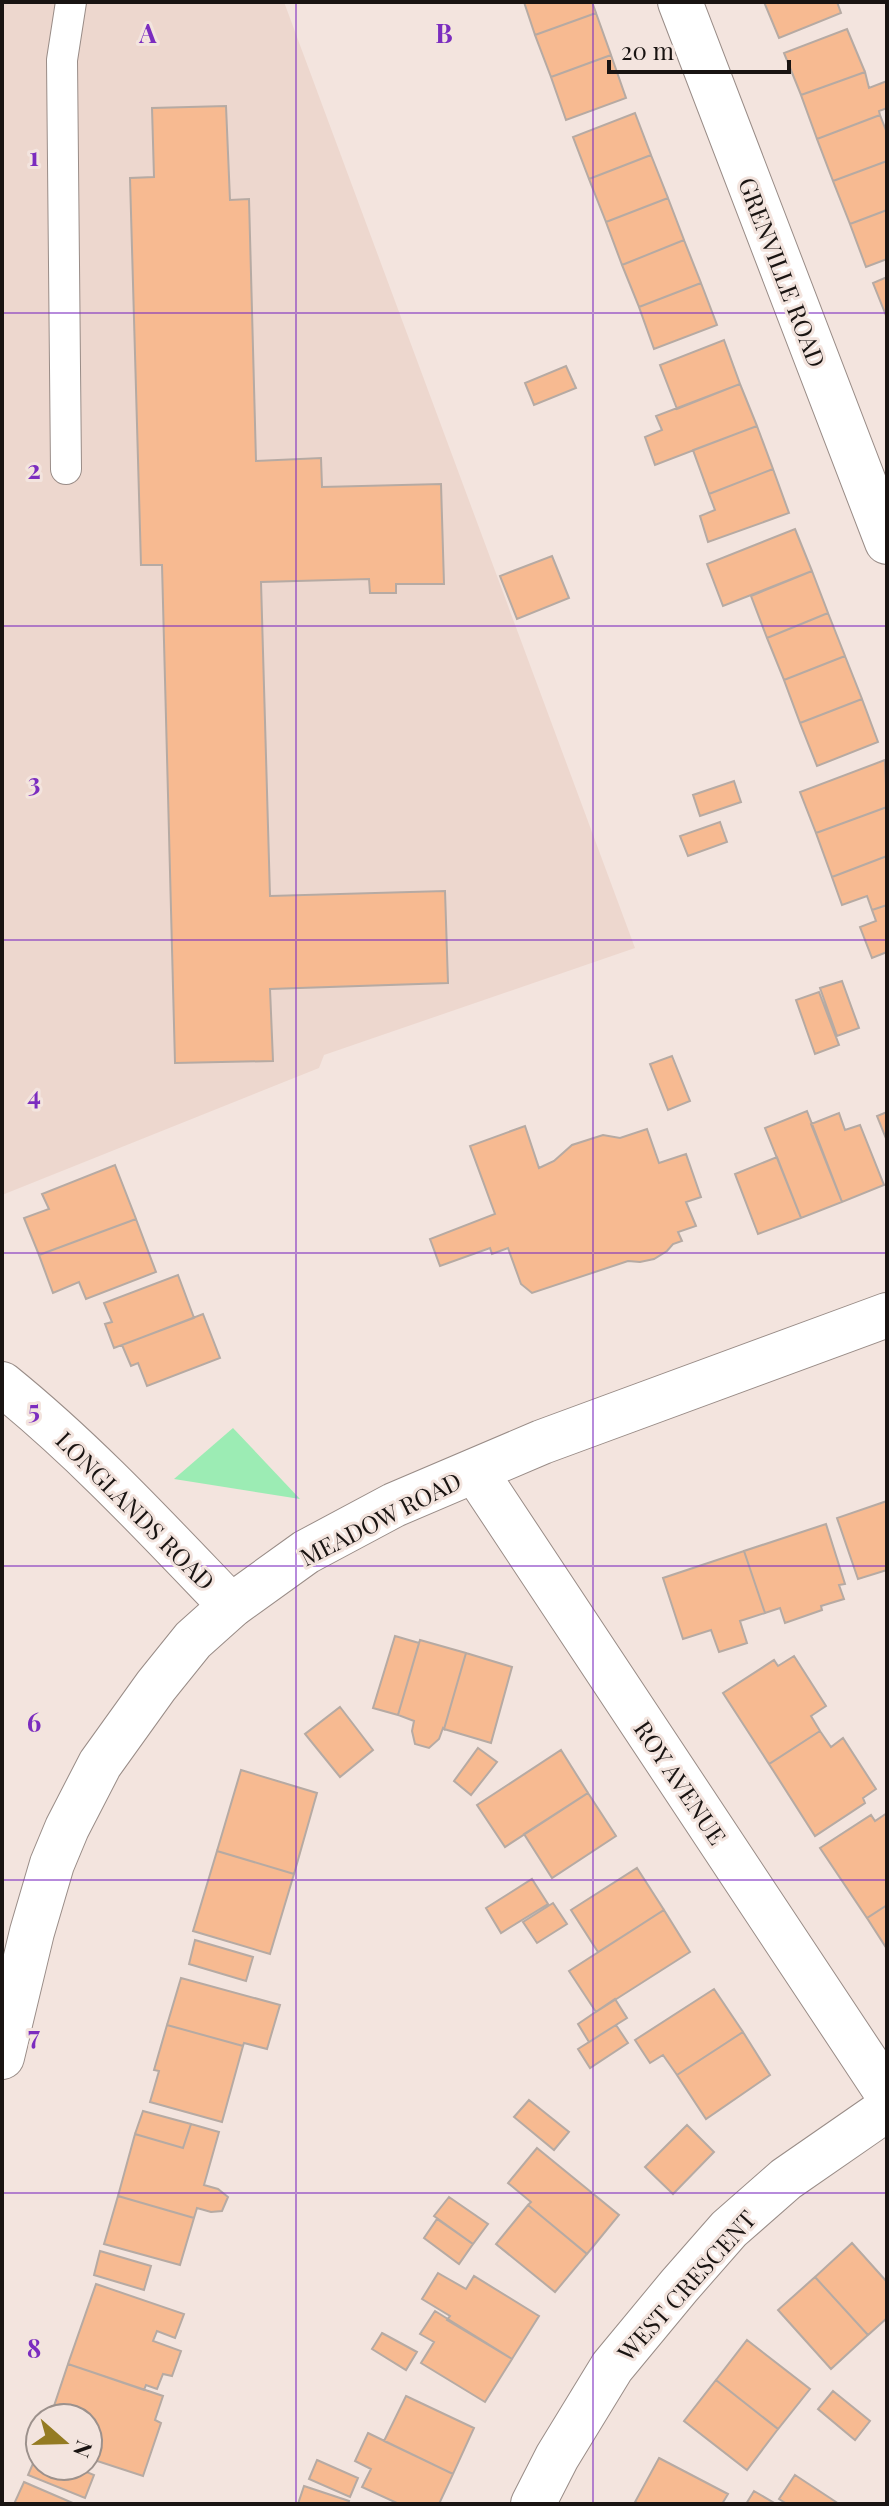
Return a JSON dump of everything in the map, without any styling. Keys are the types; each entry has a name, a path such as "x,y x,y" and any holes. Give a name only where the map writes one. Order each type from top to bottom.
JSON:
{"street":[{"name":"GRENVILLE ROAD","path":"680,2 887,542"},
{"name":"MEADOW ROAD","path":"2,2054 52,1864 73,1815 100,1764 156,1686 193,1640 231,1606 306,1552 394,1505 542,1442 887,1315"},
{"name":"LONGLANDS ROAD","path":"2,1384 102,1472 231,1606"},
{"name":"ROY AVENUE","path":"475,1471 887,2093"},
{"name":"WEST CRESCENT","path":"533,2504 557,2457 612,2367 729,2229 786,2179 887,2109"}],"lane":[{"path":"66,469 62,60 71,2"}],"shaded area":[{"path":"2,2 284,2 635,948 324,1055 319,1068 2,1195"}],"green space":[{"path":"233,1428 300,1499 174,1479"}],"building":[{"path":"524,2 592,2 596,13 535,35"},
{"path":"764,2 837,2 841,13 779,38"},
{"path":"596,13 611,55 551,77 535,35"},
{"path":"847,29 865,72 801,95 784,53"},
{"path":"611,55 626,98 566,120 551,77"},
{"path":"865,72 869,88 887,81 887,108 879,111 880,115 817,139 801,95"},
{"path":"226,106 230,200 249,199 256,461 321,458 322,487 441,484 444,584 396,584 396,593 370,593 369,579 261,582 270,896 445,891 448,983 270,989 273,1061 175,1063 162,565 141,565 130,178 154,177 152,108"},
{"path":"635,113 651,155 589,179 573,137"},
{"path":"880,115 887,133 887,161 833,181 817,139"},
{"path":"651,155 668,198 606,222 589,179"},
{"path":"887,161 887,210 850,224 833,181"},
{"path":"668,198 684,240 622,265 606,222"},
{"path":"887,210 887,259 866,267 850,224"},
{"path":"684,240 701,283 639,307 622,265"},
{"path":"887,277 887,318 873,283"},
{"path":"701,283 717,325 654,349 639,307"},
{"path":"724,340 740,384 677,409 660,365"},
{"path":"566,366 576,388 534,405 525,383"},
{"path":"740,384 757,426 655,465 645,437 662,430 656,416"},
{"path":"757,426 773,469 709,494 693,450"},
{"path":"773,469 789,513 708,542 700,516 715,510 709,494"},
{"path":"795,529 812,571 723,606 707,564"},
{"path":"552,556 569,598 517,619 500,576"},
{"path":"812,571 828,613 767,638 751,596"},
{"path":"828,613 845,656 784,680 767,638"},
{"path":"845,656 862,699 800,723 784,680"},
{"path":"862,699 878,742 817,766 800,723"},
{"path":"885,760 887,807 816,833 800,792"},
{"path":"734,781 741,802 700,816 693,795"},
{"path":"887,807 887,856 832,877 816,833"},
{"path":"720,822 727,842 688,856 680,836"},
{"path":"887,856 887,905 872,910 867,896 842,905 832,877"},
{"path":"887,905 887,952 872,958 860,927 876,921 872,910"},
{"path":"842,981 859,1028 837,1036 820,988"},
{"path":"819,992 839,1045 815,1054 796,1000"},
{"path":"672,1056 690,1101 668,1110 650,1064"},
{"path":"807,1111 842,1202 801,1218 765,1128"},
{"path":"887,1112 887,1141 877,1116"},
{"path":"839,1113 845,1130 860,1125 884,1185 842,1202 811,1124"},
{"path":"525,1126 539,1168 554,1161 572,1145 603,1135 620,1138 647,1129 659,1163 686,1154 701,1197 686,1202 696,1226 678,1232 682,1241 654,1259 628,1261 532,1293 521,1284 508,1248 492,1254 490,1248 440,1266 430,1239 495,1214 470,1146"},
{"path":"777,1157 801,1218 758,1234 735,1174"},
{"path":"115,1165 136,1219 39,1255 24,1218 49,1209 42,1194"},
{"path":"136,1219 156,1272 86,1299 79,1282 53,1293 39,1255"},
{"path":"178,1275 194,1318 114,1348 105,1324 112,1322 104,1303"},
{"path":"203,1314 220,1358 147,1386 138,1363 131,1366 122,1345"},
{"path":"887,1501 887,1570 858,1579 837,1518"},
{"path":"826,1524 845,1584 839,1585 844,1599 785,1623 780,1608 765,1613 744,1551"},
{"path":"744,1551 765,1613 740,1621 747,1643 719,1652 711,1630 683,1639 663,1578"},
{"path":"395,1636 419,1643 398,1715 373,1708"},
{"path":"420,1640 466,1653 444,1729 429,1748 415,1744 412,1731 414,1721 398,1715"},
{"path":"466,1653 512,1667 491,1743 444,1729"},
{"path":"794,1656 826,1706 811,1716 820,1731 769,1764 723,1693 774,1660 778,1666"},
{"path":"340,1707 373,1750 340,1777 305,1734"},
{"path":"820,1731 831,1747 843,1738 876,1789 863,1798 865,1803 815,1836 769,1764"},
{"path":"478,1748 497,1762 471,1795 454,1781"},
{"path":"561,1750 588,1793 505,1847 477,1805"},
{"path":"241,1770 317,1793 294,1874 217,1851"},
{"path":"588,1793 616,1836 552,1878 524,1834"},
{"path":"887,1813 887,1905 867,1918 820,1848 871,1815 875,1821"},
{"path":"217,1851 294,1874 270,1954 193,1931"},
{"path":"637,1868 664,1910 598,1952 571,1910"},
{"path":"532,1879 548,1904 501,1933 486,1908"},
{"path":"553,1903 567,1924 537,1943 523,1922"},
{"path":"887,1905 887,1949 867,1918"},
{"path":"664,1910 690,1952 596,2012 569,1971"},
{"path":"195,1940 253,1957 246,1981 189,1964"},
{"path":"181,1978 280,2005 267,2049 244,2043 243,2046 167,2025"},
{"path":"714,1989 743,2032 677,2075 663,2055 650,2063 635,2040"},
{"path":"615,1999 627,2018 589,2042 578,2024"},
{"path":"167,2025 243,2046 222,2122 150,2102 159,2071 154,2070"},
{"path":"616,2025 628,2043 590,2068 578,2049"},
{"path":"743,2032 770,2075 706,2119 677,2075"},
{"path":"529,2100 569,2132 554,2150 514,2117"},
{"path":"143,2111 191,2124 183,2148 135,2134"},
{"path":"191,2124 219,2132 204,2185 218,2189 228,2197 222,2211 197,2208 194,2218 118,2196 135,2134 183,2148"},
{"path":"687,2125 714,2152 673,2194 645,2167"},
{"path":"537,2148 619,2215 587,2254 528,2205 531,2202 508,2183"},
{"path":"118,2196 194,2218 180,2265 104,2244"},
{"path":"449,2197 488,2224 473,2244 434,2216"},
{"path":"528,2205 587,2254 555,2292 496,2244"},
{"path":"437,2219 473,2244 459,2264 424,2238"},
{"path":"852,2243 887,2282 887,2318 868,2335 815,2277"},
{"path":"100,2251 151,2266 144,2290 94,2275"},
{"path":"438,2273 466,2289 474,2276 539,2316 512,2359 447,2320 450,2316 422,2299"},
{"path":"815,2277 868,2335 831,2369 778,2310"},
{"path":"96,2284 184,2314 175,2338 157,2331 153,2341 181,2351 172,2376 163,2374 157,2389 146,2385 144,2390 68,2364"},
{"path":"435,2311 512,2359 485,2402 421,2363 434,2342 420,2334"},
{"path":"382,2333 417,2352 406,2370 372,2349"},
{"path":"747,2340 810,2389 778,2429 716,2380"},
{"path":"68,2364 163,2396 155,2420 161,2423 143,2476 104,2463 104,2402 55,2402"},
{"path":"716,2380 778,2429 747,2470 684,2421"},
{"path":"833,2391 870,2421 855,2440 818,2409"},
{"path":"406,2396 474,2428 453,2474 384,2441"},
{"path":"368,2433 453,2474 439,2504 399,2504 362,2487 371,2469 355,2461"},
{"path":"659,2458 728,2494 722,2504 635,2502"},
{"path":"317,2460 358,2478 350,2497 309,2479"},
{"path":"795,2475 839,2504 787,2504 779,2499"},
{"path":"24,2482 75,2504 14,2504"},
{"path":"45,2482 91,2482 85,2498"},
{"path":"304,2486 349,2501 348,2504 298,2504"},
{"path":"754,2491 776,2504 746,2504"}]}
